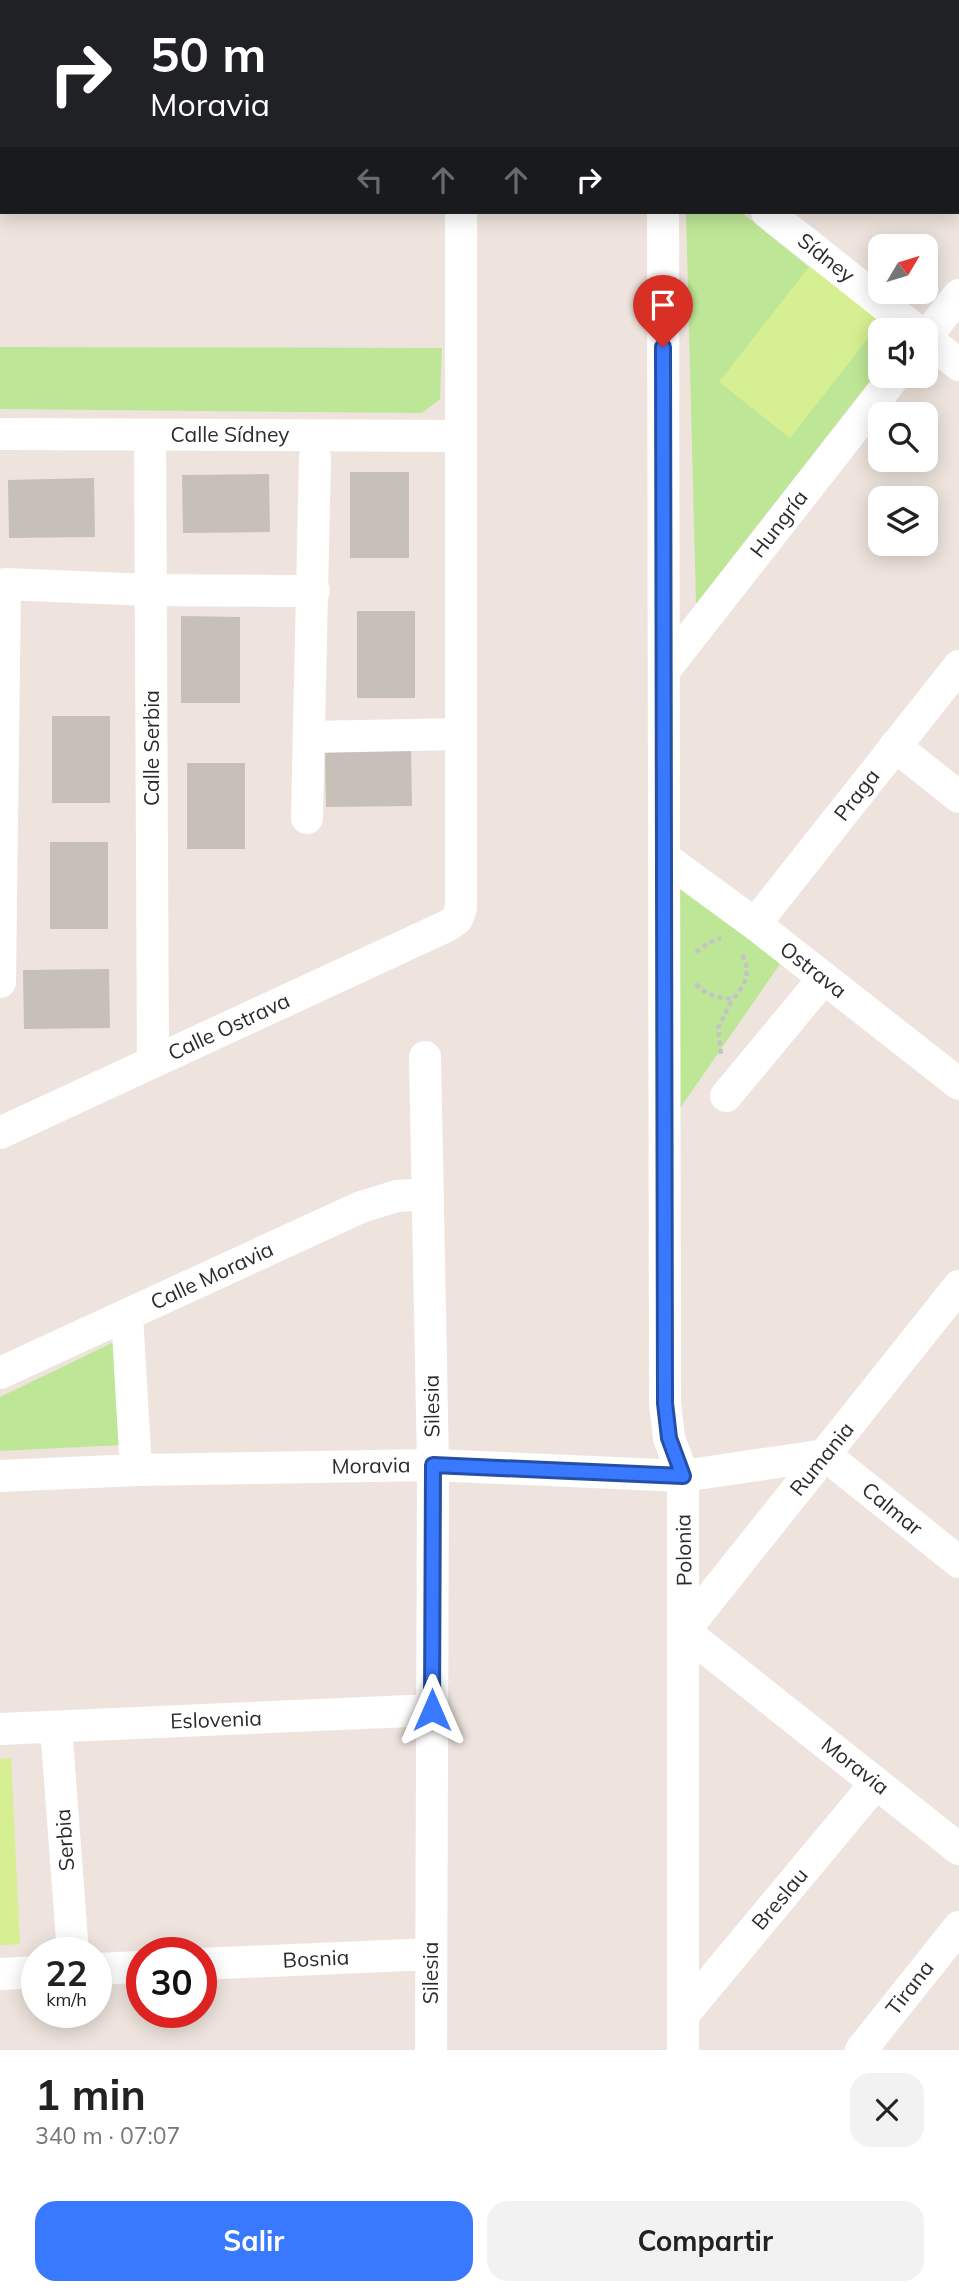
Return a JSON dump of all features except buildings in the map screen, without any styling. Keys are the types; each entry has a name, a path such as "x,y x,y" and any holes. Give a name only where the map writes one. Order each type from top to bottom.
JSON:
{"street":[{"path":"310,737 461,734 461,214"},
{"name":"Polonia","path":"663,214 665,1403 669,1438 683,1476 683,2050"},
{"name":"Sídney","path":"770,214 901,318"},
{"path":"938,322 959,295"},
{"path":"938,347 959,365"},
{"name":"Hungría","path":"664,671 886,388"},
{"name":"Calle Sídney","path":"0,434 461,436"},
{"name":"Calle Serbia","path":"150,435 153,1062"},
{"path":"307,818 315,457"},
{"path":"0,982 5,584 151,590 314,591"},
{"name":"Praga","path":"747,936 959,666"},
{"name":"Calle Ostrava","path":"0,1133 457,919 461,908 461,734"},
{"path":"895,746 959,797"},
{"name":"Ostrava","path":"666,859 725,902 747,936 824,978 959,1084"},
{"path":"726,1096 824,978"},
{"name":"Silesia","path":"425,1057 433,1465 431,2050"},
{"name":"Calle Moravia","path":"0,1373 361,1207 397,1196 428,1194"},
{"name":"Rumania","path":"684,1631 959,1286"},
{"path":"127,1315 136,1470"},
{"name":"Moravia","path":"0,1476 136,1470 433,1465 683,1476 825,1455"},
{"name":"Calmar","path":"825,1455 959,1562"},
{"name":"Moravia","path":"684,1631 959,1849"},
{"name":"Eslovenia","path":"0,1729 432,1710"},
{"name":"Serbia","path":"56,1727 72,1937"},
{"name":"Breslau","path":"683,2015 876,1783"},
{"name":"Tirana","path":"862,2050 959,1927"},
{"name":"Bosnia","path":"217,1963 431,1954"},
{"path":"0,1974 21,1973"}],"path":[{"path":"694,956 697,949 725,936 722,913 725,902"},
{"path":"693,981 701,991 720,999 733,999 743,988 748,975 745,960 747,936"}],"green space":[{"path":"686,214 743,214 872,318 868,318 868,383 696,604"},
{"path":"812,263 884,318 868,318 868,338 790,438 719,382"},
{"path":"0,347 442,348 440,399 422,413 0,409"},
{"path":"677,853 794,944 676,1114"},
{"path":"120,1339 123,1445 0,1451 0,1397"},
{"path":"11,1758 20,1944 0,1945 0,1759"}],"route":[{"path":"432,1710 433,1465 683,1476 669,1438 665,1403 663,347"}]}
